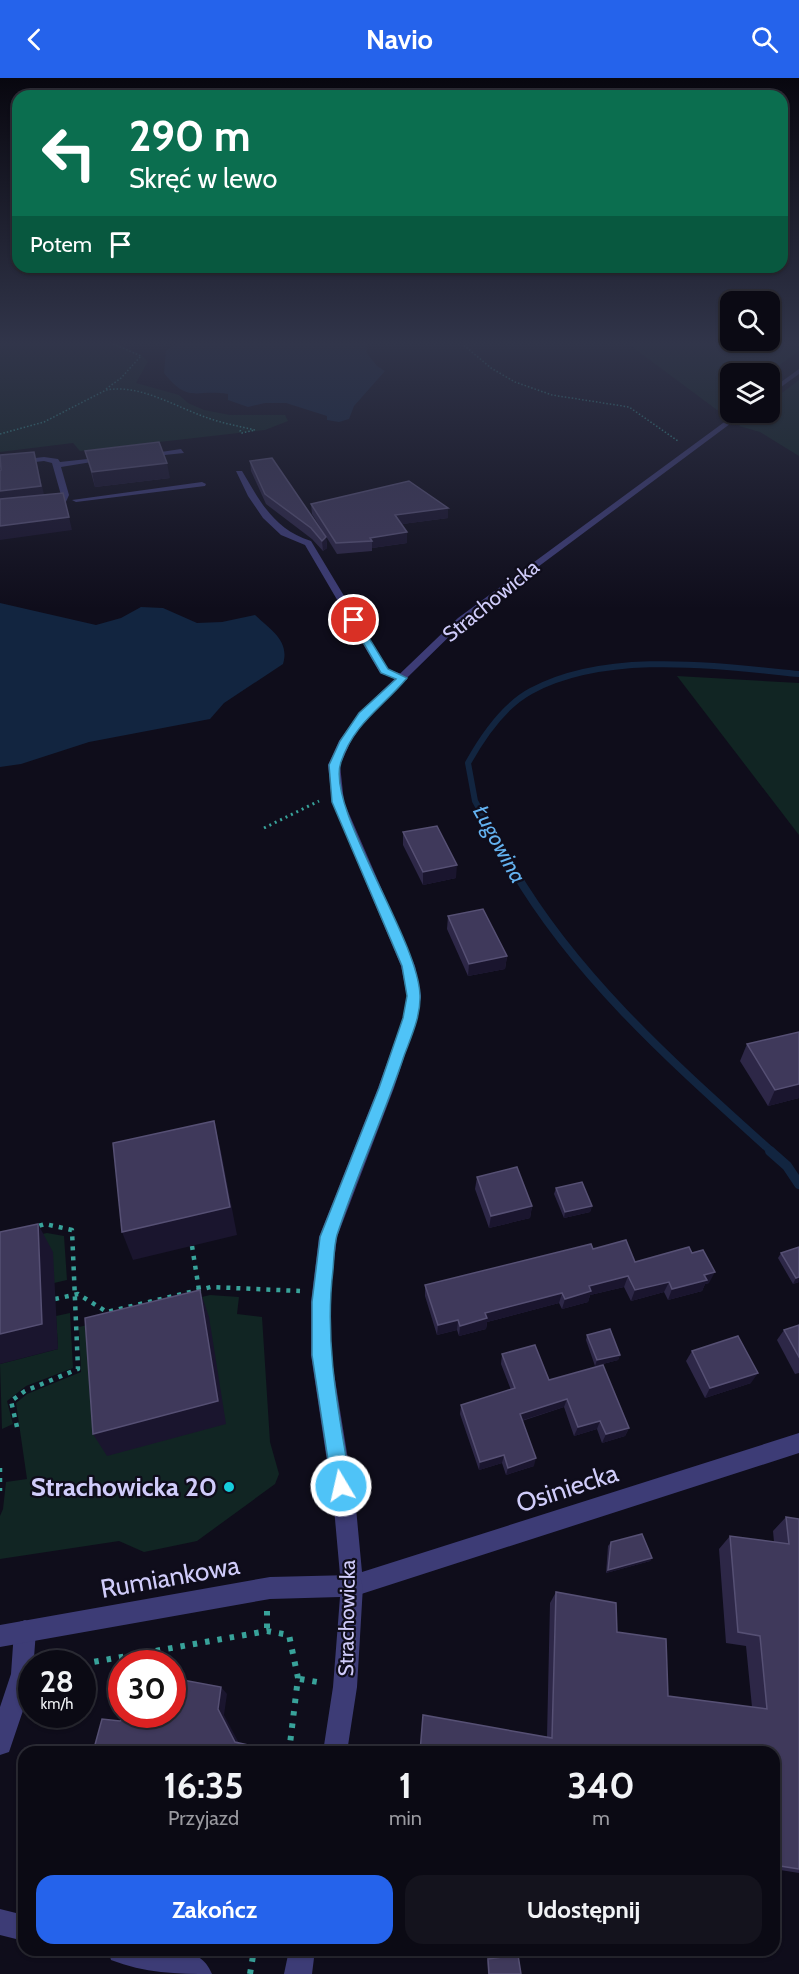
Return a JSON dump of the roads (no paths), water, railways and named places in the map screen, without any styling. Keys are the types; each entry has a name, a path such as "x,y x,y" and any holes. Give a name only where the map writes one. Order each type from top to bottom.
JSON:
{"street":[{"name":"Strachowicka","path":"336,1746 345,1687 352,1586 345,1508 321,1355 322,1292 328,1237 386,1088 410,1018 414,996 408,966 337,797 334,765 345,741 363,715 461,620 717,431"},
{"path":"136,456 181,451"},
{"path":"57,465 113,459"},
{"path":"0,464 55,460 65,495 62,501 41,504"},
{"path":"239,473 259,511 289,539 308,543 384,671 403,678"},
{"path":"76,500 202,484"},
{"name":"Osiniecka","path":"352,1586 799,1443"},
{"name":"Rumiankowa","path":"0,1636 270,1588 352,1586"},
{"path":"0,1743 23,1674 25,1631"},
{"path":"0,1922 18,1926"},
{"path":"147,1956 190,1966 198,1974"},
{"path":"298,1974 301,1956"}],"water":[{"path":"0,603 96,625 121,618 141,607 163,608 197,623 222,622 255,615 278,636 284,649 283,664 224,703 210,719 89,742 21,764 0,767"}],"waterway":[{"name":"Ługowina","path":"514,871 475,801 468,763 495,722 521,697 561,678 627,665 698,665 799,674"},
{"name":"Ługowina","path":"513,869 539,910 599,985 701,1088 772,1152"},
{"name":"Ługowina","path":"770,1151 787,1166 799,1184"}],"place":[{"name":"Strachowicka 20","path":"229,1487"}]}
